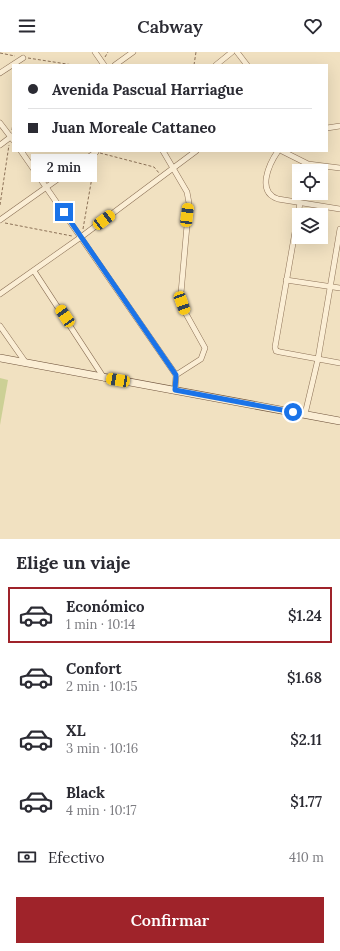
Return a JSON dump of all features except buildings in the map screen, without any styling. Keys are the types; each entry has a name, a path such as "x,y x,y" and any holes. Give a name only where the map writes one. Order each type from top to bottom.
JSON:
{"street":[{"path":"95,52 103,64"},
{"path":"116,64 134,52"},
{"path":"217,64 232,52"},
{"path":"237,52 246,64"},
{"path":"14,64 23,58"},
{"path":"0,73 12,65"},
{"path":"0,123 12,138 0,145"},
{"path":"328,128 340,126"},
{"path":"22,152 176,375 175,390"},
{"path":"0,221 96,152"},
{"path":"164,152 174,167 187,192 189,203 181,293 182,303 205,348 201,359 176,375"},
{"path":"0,294 81,237 195,152"},
{"path":"277,152 272,160 266,175 269,193 278,200 340,209"},
{"path":"289,153 308,164 340,168"},
{"path":"300,203 275,347 276,351 340,363"},
{"path":"305,414 318,359 340,230"},
{"path":"34,271 104,378"},
{"path":"286,280 340,288"},
{"path":"0,326 26,363"},
{"path":"0,358 340,421"}],"path":[{"path":"194,64 196,52"},
{"path":"0,53 66,64"},
{"path":"0,205 12,138"},
{"path":"0,221 81,237 96,152 154,167 161,176"}],"green space":[{"path":"0,378 8,380 0,425"}],"route":[{"path":"64,212 176,375 175,390 293,412"}]}
